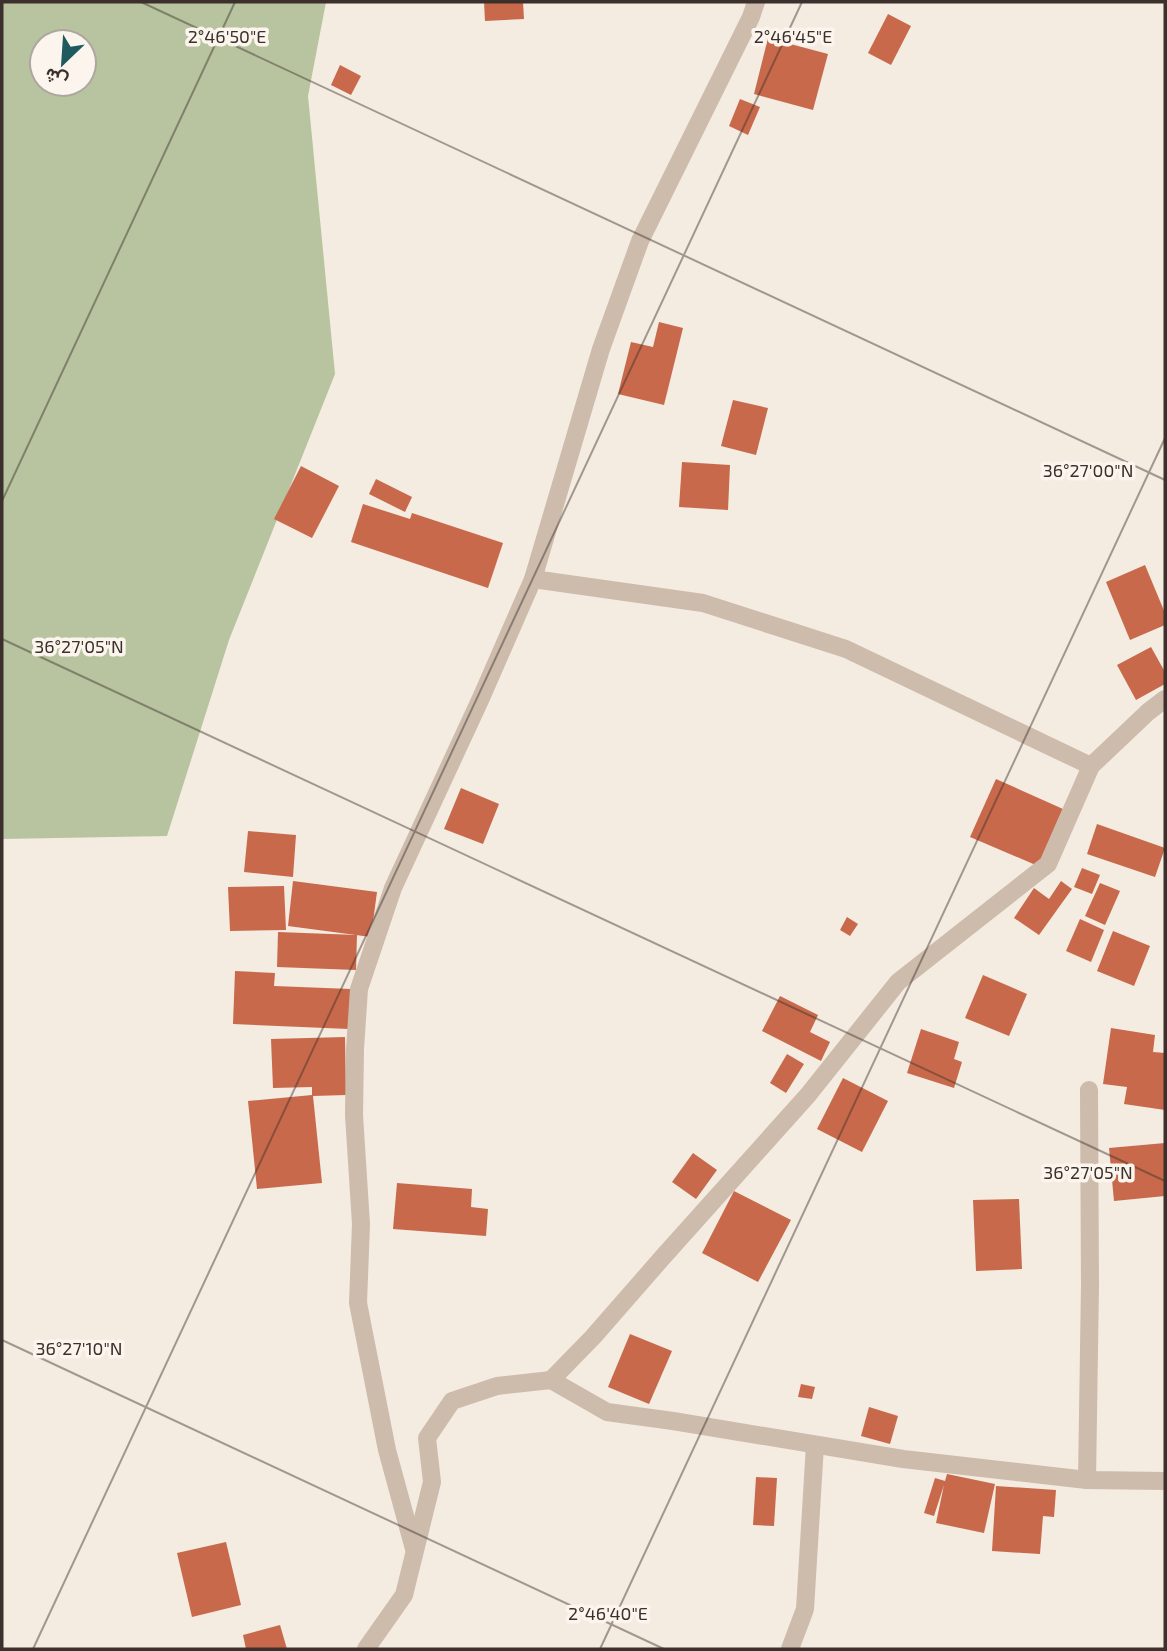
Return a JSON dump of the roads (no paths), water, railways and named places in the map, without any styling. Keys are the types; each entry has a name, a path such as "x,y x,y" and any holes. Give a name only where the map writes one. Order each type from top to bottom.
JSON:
{"street":[{"path":"414,1549 387,1450 358,1303 361,1224 354,1115 359,989 393,888 533,579 601,349 640,241 756,2"},
{"path":"533,579 703,603 846,649 1091,766"},
{"path":"551,1380 593,1338 808,1095 898,982 1048,864 1091,766 1165,699"},
{"path":"1087,1480 1089,1090"},
{"path":"366,1649 404,1595 432,1482 427,1438 452,1401 497,1386 551,1380 607,1412 903,1459 1087,1480 1165,1480"},
{"path":"790,1649 805,1609 815,1445"}]}
